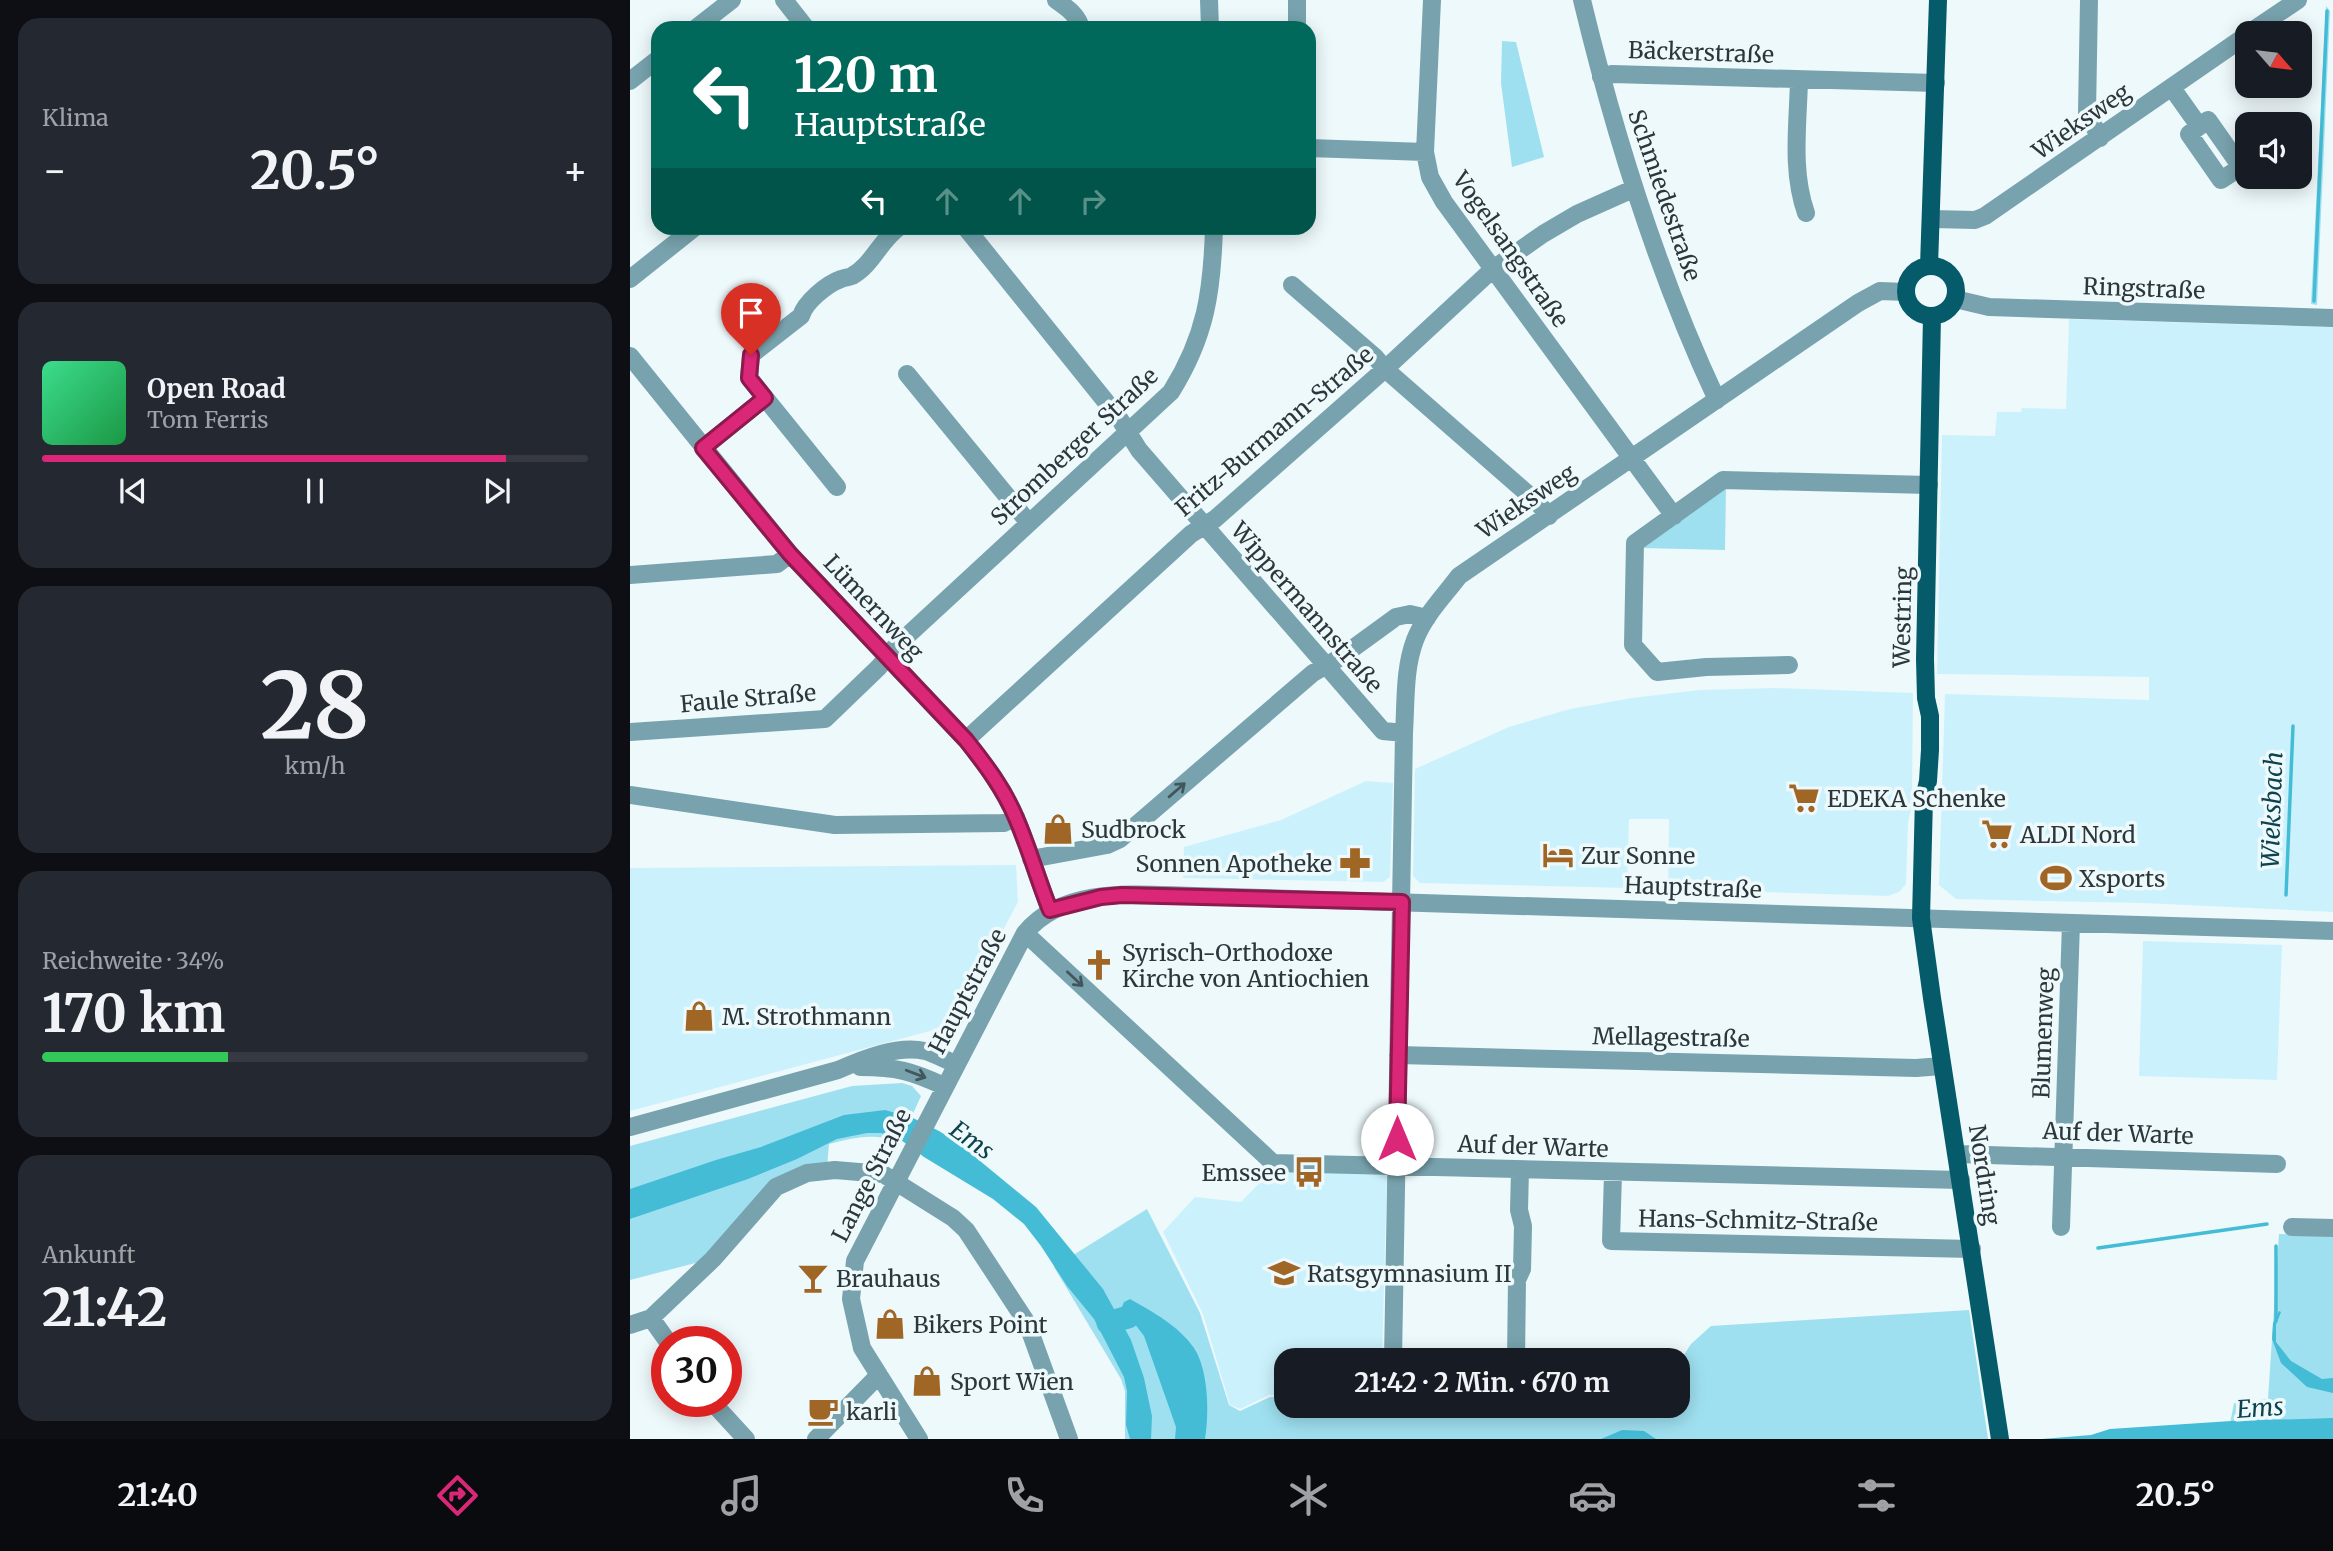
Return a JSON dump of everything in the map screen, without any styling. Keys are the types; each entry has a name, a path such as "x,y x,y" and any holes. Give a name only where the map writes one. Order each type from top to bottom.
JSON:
{"main road":[{"path":"1929,266 1938,0"},
{"path":"1929,266 1948,272 1956,289 1950,308 1942,314 1932,316 1922,315 1914,309 1906,292 1913,274 1929,266"},
{"name":"Westring","path":"1921,918 1924,798 1930,763 1930,716 1926,698 1925,659 1932,316"},
{"name":"Nordring","path":"1921,918 1999,1432"}],"street":[{"path":"705,21 732,0"},
{"path":"784,0 800,21"},
{"path":"1056,0 1072,11 1079,21"},
{"path":"1209,0 1210,21"},
{"path":"1297,0 1297,21"},
{"name":"Vogelsangstraße","path":"1432,0 1425,152 1430,177 1441,199 1674,516"},
{"name":"Schmiedestraße","path":"1582,0 1633,189 1693,350 1717,400"},
{"path":"2089,0 2087,113 2100,138"},
{"name":"Wieksweg","path":"2267,21 2298,0"},
{"name":"Wieksweg","path":"1932,219 1975,220 1984,216 2235,43"},
{"path":"631,77 651,64"},
{"name":"Bäckerstraße","path":"1601,77 1612,74 1936,83"},
{"name":"Bäckerstraße","path":"1799,80 1796,173 1806,214"},
{"path":"2172,88 2199,126"},
{"path":"1316,148 1425,152"},
{"name":"Fritz-Burmann-Straße","path":"966,740 1191,534 1215,519 1385,369 1493,269 1577,214 1633,189"},
{"path":"630,279 685,235"},
{"path":"838,487 749,378 751,355 801,316 804,306 838,280 851,276 870,260 889,235"},
{"name":"Wippermannstraße","path":"972,235 1119,418 1139,450 1204,526 1383,732 1404,733"},
{"name":"Stromberger Straße","path":"887,656 1171,392 1197,344 1212,282 1214,235"},
{"path":"1292,285 1537,502 1549,516"},
{"name":"Wieksweg","path":"1393,1348 1404,733 1409,662 1416,639 1427,618 1460,576 1858,303 1880,291 1906,292"},
{"name":"Ringstraße","path":"1955,299 1989,307 2333,318"},
{"name":"Lümernweg","path":"630,356 790,554 966,740 1000,786 1016,817 1050,910"},
{"path":"907,374 1028,523"},
{"path":"703,448 765,398"},
{"path":"1789,666 1706,667 1657,672 1633,645 1635,542 1723,480 1930,485"},
{"path":"630,575 777,564 790,554"},
{"path":"1031,859 1107,845 1120,839 1312,673 1396,617 1410,614 1427,618"},
{"name":"Faule Straße","path":"630,732 825,719 887,656"},
{"path":"630,795 835,825 1003,823 1016,817"},
{"name":"Hauptstraße","path":"944,1086 1025,933 1036,920 1050,910 1101,897 1122,895 1402,902 2333,931"},
{"name":"Blumenweg","path":"2062,1227 2071,923"},
{"name":"Auf der Warte","path":"1025,933 1273,1163 1961,1180"},
{"path":"630,1127 899,1051 920,1050 956,1064"},
{"name":"Mellagestraße","path":"1398,1055 1916,1068 1942,1066"},
{"path":"838,1070 893,1067 913,1072 944,1086"},
{"name":"Lange Straße","path":"919,1439 862,1348 851,1298 855,1261 944,1086"},
{"name":"Auf der Warte","path":"1957,1153 2277,1164"},
{"path":"630,1325 651,1318 713,1259 776,1187 807,1173 835,1170 883,1174 953,1218 966,1230 1027,1323 1069,1439"},
{"path":"1516,1348 1517,1280 1522,1269 1523,1226 1519,1210 1520,1170"},
{"name":"Hans-Schmitz-Straße","path":"1613,1173 1611,1241 1972,1249"},
{"path":"2292,1227 2333,1228"},
{"path":"651,1318 657,1326"},
{"path":"816,1439 879,1375"},
{"path":"726,1417 746,1439"}],"shaded area":[{"path":"2326,6 2330,11 2317,305 2311,304"},
{"path":"1502,41 1516,42 1544,157 1512,167 1501,83"},
{"path":"2069,319 2333,327 2333,912 2143,903 1956,899 1939,885 1945,694 2149,700 2149,677 1937,674 1942,435 1995,436 1997,412 2021,412 2022,408 2066,409"},
{"path":"1726,488 1725,550 1642,548"},
{"path":"1775,688 1913,693 1912,803 1908,823 1906,884 1899,892 1888,896 1668,889 1669,819 1629,819 1627,888 1420,883 1413,876 1415,769 1509,727 1570,709 1699,690"},
{"path":"1366,781 1393,783 1390,877 1383,882 1183,878 1184,847 1281,820"},
{"path":"1016,865 1018,902 955,1020 930,1031 630,1111 630,868"},
{"path":"2143,941 2282,945 2277,1080 2139,1076"},
{"path":"902,1083 912,1086 921,1096 900,1142 865,1137 829,1144 827,1167 805,1171 707,1260 630,1280 630,1146 852,1086"},
{"path":"885,1110 913,1118 957,1142 1036,1207 1103,1289 1131,1340 1144,1378 1152,1416 1151,1439 1130,1439 1126,1425 1127,1391 1124,1377 1094,1319 1067,1286 1024,1224 993,1199 901,1140 881,1133 837,1139 748,1179 630,1219 630,1189 761,1147 844,1115"},
{"name":"Ratsgymnasium II","path":"1271,1171 1384,1174 1387,1178 1382,1348 1274,1348 1274,1395 1240,1409 1230,1405 1203,1314 1163,1232 1195,1197 1241,1202"},
{"path":"1147,1209 1200,1313 1229,1405 1240,1411 1274,1397 1274,1418 1690,1418 1688,1348 1711,1326 1969,1310 1988,1439 1125,1439 1125,1391 1121,1379 1054,1267"},
{"path":"2279,1234 2333,1236 2333,1439 2227,1439 2234,1403 2268,1399"},
{"path":"1130,1299 1173,1326 1188,1340 1199,1357 1205,1380 1207,1405 1205,1439 1175,1439 1176,1427 1144,1336 1122,1307 1124,1302"},
{"path":"2279,1311 2276,1342 2291,1361 2322,1379 2333,1378 2333,1393 2307,1387 2281,1363 2272,1339 2273,1323"},
{"path":"2333,1418 2333,1439 2042,1439 2091,1435 2110,1429"},
{"path":"1622,1430 1644,1431 1656,1439 1601,1439"}],"waterway":[{"name":"Wieksbach","path":"2314,301 2327,11"},
{"name":"Wieksbach","path":"2286,895 2293,726"},
{"path":"2098,1248 2267,1224"},
{"name":"Wieksbach","path":"2276,1246 2276,1321"},
{"path":"1108,1323 1128,1317"}],"place":[{"name":"EDEKA Schenke","path":"1804,798"},
{"name":"Sudbrock","path":"1058,829"},
{"name":"ALDI Nord","path":"1997,834"},
{"name":"Zur Sonne","path":"1558,855"},
{"name":"Sonnen Apotheke","path":"1355,863"},
{"name":"Xsports","path":"2056,878"},
{"name":"Syrisch-Orthodoxe Kirche von Antiochien","path":"1099,965"},
{"name":"M. Strothmann","path":"699,1016"},
{"name":"Emssee","path":"1309,1172"},
{"name":"Ratsgymnasium II","path":"1284,1273"},
{"name":"Brauhaus","path":"813,1278"},
{"name":"Bikers Point","path":"890,1324"},
{"name":"Sport Wien","path":"927,1381"},
{"name":"karli","path":"823,1411"}],"route":[{"path":"751,355 749,378 765,398 703,448 790,554 966,740 987,767 1016,817 1050,910 1101,897 1122,895 1293,897 1402,902 1397,1139"}],"water label":[{"name":"Ems","path":"972,1140"},
{"name":"Ems","path":"2260,1408"}]}
